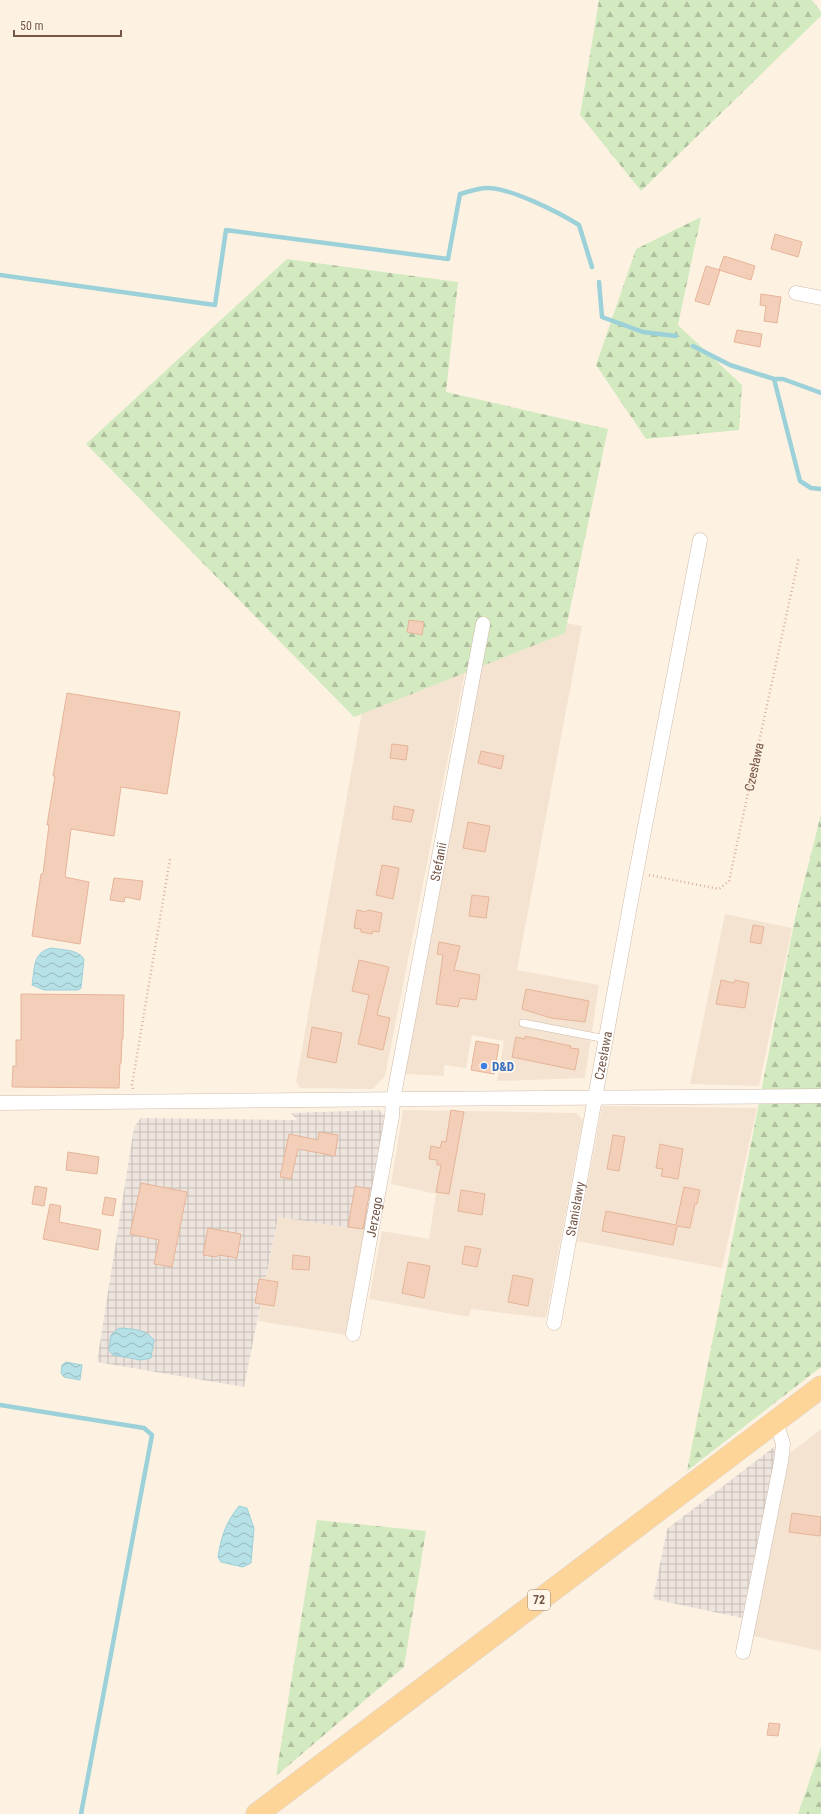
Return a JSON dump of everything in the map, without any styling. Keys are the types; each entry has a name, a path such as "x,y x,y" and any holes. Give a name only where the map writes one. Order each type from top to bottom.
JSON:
{"main road":[{"name":"72","path":"257,1814 821,1387"}],"street":[{"path":"796,293 821,298"},
{"name":"Czesława","path":"595,1096 700,540"},
{"name":"Stefanii","path":"393,1100 483,624"},
{"path":"0,1103 393,1100 595,1096 821,1096"},
{"name":"Stanisławy","path":"554,1323 595,1096"},
{"name":"Jerzego","path":"353,1334 392,1116 393,1100"},
{"path":"743,1652 781,1462 783,1444 776,1421"}],"lane":[{"path":"523,1023 606,1039"}],"path":[{"name":"Czesława","path":"636,873 720,888 730,881 799,557"},
{"path":"135,1102 132,1085 170,859"}],"shaded area":[{"path":"384,588 478,606 385,1076 373,1089 300,1088 296,1082"},
{"path":"491,609 582,626 517,970 599,985 585,1078 497,1081 504,1041 472,1035 466,1068 444,1065 444,1076 405,1074"},
{"path":"725,914 792,928 759,1086 690,1084"},
{"path":"602,1106 757,1108 722,1268 577,1241"},
{"path":"379,1110 385,1116 365,1230 278,1217 244,1387 97,1362 134,1127 141,1118 297,1120 291,1113"},
{"path":"403,1110 576,1113 583,1120 546,1318 471,1309 469,1317 369,1299 382,1231 429,1239 436,1194 391,1184"},
{"path":"278,1217 365,1230 346,1335 258,1321"},
{"path":"821,1429 821,1651 753,1636 790,1453"},
{"path":"778,1444 742,1618 653,1599 667,1529"}],"green space":[{"path":"599,0 812,0 821,12 821,16 641,191 580,115"},
{"path":"701,217 678,325 742,385 739,430 646,439 596,365 636,249"},
{"path":"287,259 458,282 446,392 608,429 565,633 354,717 86,444"},
{"path":"821,814 821,1367 687,1471 795,918"},
{"path":"317,1520 426,1531 404,1667 276,1776"},
{"path":"821,1747 821,1814 798,1814"}],"water":[{"path":"51,948 78,953 84,959 81,988 78,990 44,990 32,985 37,957 45,950"},
{"path":"119,1328 138,1330 150,1336 154,1340 151,1358 141,1360 113,1355 109,1350 111,1335"},
{"path":"66,1362 82,1365 80,1380 64,1377 61,1373 62,1365"},
{"path":"239,1506 247,1508 254,1528 251,1563 243,1567 221,1562 218,1557 225,1530"}],"building":[{"path":"775,234 802,242 798,257 771,249"},
{"path":"724,256 755,266 751,280 719,270"},
{"path":"706,266 720,270 709,305 695,301"},
{"path":"761,294 781,297 777,323 764,321 766,306 760,305"},
{"path":"737,330 762,334 760,347 734,342"},
{"path":"409,620 424,622 422,635 407,632"},
{"path":"67,693 180,712 167,794 121,787 114,836 71,829 65,877 89,882 80,944 32,936 41,874 43,874 49,825 47,825 55,776 53,776"},
{"path":"392,744 408,746 406,760 390,758"},
{"path":"481,751 504,756 501,769 478,763"},
{"path":"394,806 414,810 411,822 392,819"},
{"path":"468,822 490,826 485,852 463,848"},
{"path":"382,865 399,868 393,899 376,895"},
{"path":"114,878 143,881 140,900 125,897 124,902 110,900"},
{"path":"472,895 489,897 486,918 469,916"},
{"path":"357,910 366,912 368,910 382,913 379,932 373,931 372,934 361,932 361,929 354,928"},
{"path":"753,925 764,927 761,944 750,942"},
{"path":"439,942 460,946 454,970 480,975 476,1000 460,998 458,1007 436,1004 443,955 437,954"},
{"path":"359,960 389,967 377,1015 390,1018 383,1050 358,1044 369,995 352,991"},
{"path":"721,980 734,983 735,980 749,983 745,1008 716,1004"},
{"path":"526,989 589,1001 585,1022 551,1018 522,1009"},
{"path":"21,994 124,995 123,1039 119,1088 12,1087 13,1066 16,1066 16,1040 21,1040"},
{"path":"312,1027 342,1033 336,1063 307,1057"},
{"path":"525,1036 579,1049 575,1070 512,1057 516,1037 525,1039"},
{"path":"476,1041 499,1045 494,1074 471,1070"},
{"path":"451,1110 464,1112 449,1194 436,1192 441,1165 437,1165 437,1160 429,1159 431,1146 440,1148 442,1141 446,1142"},
{"path":"319,1132 338,1135 335,1156 298,1149 291,1179 280,1177 289,1134 318,1140"},
{"path":"613,1135 625,1137 619,1171 607,1169"},
{"path":"660,1144 683,1149 678,1179 661,1176 663,1169 656,1168"},
{"path":"68,1152 99,1157 97,1174 66,1170"},
{"path":"141,1183 187,1192 172,1267 154,1264 159,1240 130,1234"},
{"path":"35,1186 47,1188 44,1206 32,1204"},
{"path":"355,1186 370,1189 363,1229 348,1227"},
{"path":"684,1187 700,1190 697,1204 695,1204 690,1228 677,1226 673,1245 602,1231 606,1211 676,1225"},
{"path":"461,1190 485,1194 482,1215 458,1211"},
{"path":"105,1197 116,1199 113,1216 102,1214"},
{"path":"50,1204 61,1206 59,1222 101,1230 98,1250 43,1239"},
{"path":"208,1228 241,1234 237,1258 219,1255 216,1257 203,1255"},
{"path":"465,1246 481,1249 477,1267 462,1264"},
{"path":"293,1255 310,1257 309,1270 292,1269"},
{"path":"408,1262 430,1266 424,1298 402,1293"},
{"path":"513,1275 533,1279 528,1306 508,1302"},
{"path":"259,1279 278,1282 274,1306 255,1303"},
{"path":"792,1513 821,1517 820,1536 789,1532"},
{"path":"769,1723 780,1724 778,1736 767,1735"}],"waterway":[{"path":"0,275 215,305 226,230 448,259 460,194 487,188 497,189 521,196 579,225 592,267"},
{"path":"599,282 602,317 643,332 676,336"},
{"path":"693,346 730,365 774,379 800,481 811,488 821,489"},
{"path":"774,379 783,379 821,393"},
{"path":"0,1405 144,1428 152,1435 81,1814"}],"place":[{"name":"D&D","path":"484,1066"}]}
